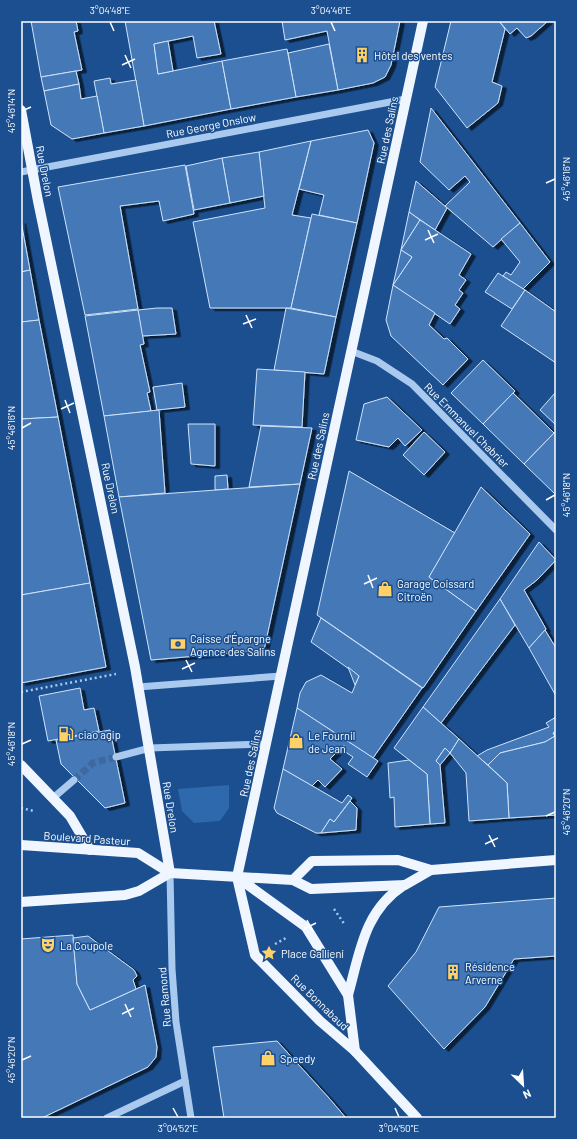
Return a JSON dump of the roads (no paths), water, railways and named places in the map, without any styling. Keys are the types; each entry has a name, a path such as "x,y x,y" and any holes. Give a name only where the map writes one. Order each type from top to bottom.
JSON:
{"main road":[{"name":"Rue des Salins","path":"237,877 423,21"},
{"name":"Rue Drelon","path":"21,110 32,171 150,748 170,873"},
{"path":"21,765 70,816 90,850"},
{"name":"Boulevard Pasteur","path":"21,845 138,853 170,873 293,880 311,889 405,885 431,870"},
{"name":"Boulevard Pasteur","path":"293,880 312,861 398,860 431,870 556,860"},
{"path":"21,902 125,895 139,890 170,873"},
{"name":"Rue Bonnabaud","path":"237,877 306,927 348,995"},
{"name":"Rue Bonnabaud","path":"237,877 255,955 320,1021 355,1052 417,1118"},
{"name":"Rue Bonnabaud","path":"355,1052 348,995 364,936 376,912 390,895 405,885"}],"street":[{"name":"Rue George Onslow","path":"21,172 406,99"},
{"name":"Rue Emmanuel Chabrier","path":"351,351 377,361 412,384 556,530"},
{"path":"138,687 281,676"},
{"path":"116,757 150,748 266,744"},
{"path":"53,798 74,780"},
{"name":"Rue Ramond","path":"170,873 173,984 176,1022 192,1118"},
{"path":"108,1118 185,1081"}],"tunnel":[{"path":"74,780 93,763 116,757"}],"place":[{"name":"Hôtel des ventes","path":"362,55"},
{"name":"Garage Coissard Citroën","path":"385,589"},
{"name":"Caisse d'Épargne Agence des Salins","path":"178,644"},
{"name":"ciao agip","path":"66,734"},
{"name":"Le Fournil de Jean","path":"296,741"},
{"name":"La Coupole","path":"48,945"},
{"name":"Place Gallieni","path":"269,953"},
{"name":"Résidence Arverne","path":"453,972"},
{"name":"Speedy","path":"268,1058"}]}
